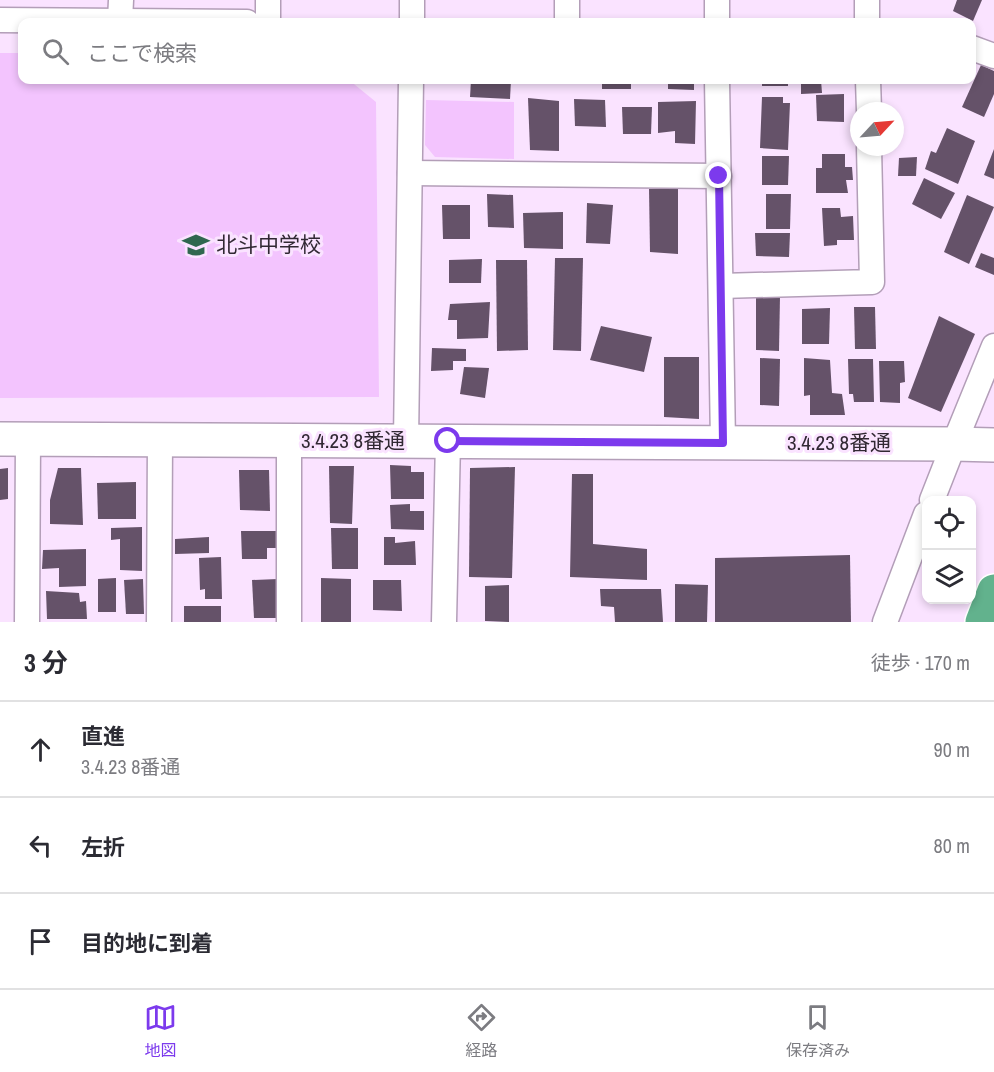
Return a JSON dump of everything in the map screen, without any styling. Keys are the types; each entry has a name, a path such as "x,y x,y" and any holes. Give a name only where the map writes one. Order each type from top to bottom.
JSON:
{"highway":[{"path":"982,622 994,591"}],"street":[{"path":"268,0 268,18"},
{"path":"412,0 412,18"},
{"path":"567,0 567,18"},
{"path":"717,0 717,18"},
{"path":"867,0 867,18"},
{"path":"27,18 120,11 201,18"},
{"path":"0,20 18,19"},
{"path":"976,49 994,56"},
{"path":"406,441 411,84"},
{"path":"717,84 723,443"},
{"path":"868,84 869,102"},
{"path":"721,286 872,282 869,156"},
{"path":"410,173 719,176"},
{"path":"934,496 994,346"},
{"path":"14,439 27,622"},
{"name":"3.4.23 8番通","path":"14,439 994,445"},
{"path":"159,622 160,440"},
{"path":"289,440 289,622"},
{"path":"444,622 448,441"},
{"path":"885,622 922,527"}],"shaded area":[{"name":"北斗中学校","path":"0,53 18,53 18,84 354,84 376,102 379,397 0,398"},
{"path":"426,100 514,102 514,159 435,157 425,145"}],"building":[{"path":"957,0 982,0 974,18 967,18 953,11"},
{"path":"981,65 994,71 994,94 984,117 962,107 972,84 976,84 976,76"},
{"path":"471,84 511,84 510,99 470,97"},
{"path":"602,84 631,84 631,89 602,89"},
{"path":"668,84 694,84 694,90 668,89"},
{"path":"762,84 788,84 788,86 762,86"},
{"path":"801,84 821,84 822,93 801,94"},
{"path":"844,94 844,122 817,121 816,95"},
{"path":"762,97 783,97 783,103 790,103 788,150 760,148"},
{"path":"528,98 559,101 559,151 530,150"},
{"path":"574,99 605,100 606,127 575,126"},
{"path":"696,101 695,144 675,143 675,131 658,133 658,102"},
{"path":"622,107 652,107 651,134 623,134"},
{"path":"947,128 975,141 958,184 925,169 931,151 936,153"},
{"path":"994,149 994,179 984,175"},
{"path":"822,154 845,154 845,167 852,167 853,180 846,180 848,193 816,193 816,168 822,168"},
{"path":"762,156 789,156 788,185 762,185"},
{"path":"917,157 916,176 898,176 899,158"},
{"path":"924,178 955,193 941,219 912,204"},
{"path":"678,188 678,254 650,252 649,189"},
{"path":"487,194 513,195 514,228 488,227"},
{"path":"766,194 791,194 790,229 766,229"},
{"path":"967,195 994,207 969,264 944,252"},
{"path":"587,203 613,205 610,244 586,243"},
{"path":"442,205 470,205 470,239 443,239"},
{"path":"822,208 840,208 841,217 853,216 854,240 837,240 837,245 824,246"},
{"path":"563,212 563,249 524,248 523,213"},
{"path":"755,233 790,233 789,257 756,256"},
{"path":"981,253 994,258 994,275 975,267"},
{"path":"555,258 583,258 581,351 553,350"},
{"path":"482,259 481,283 449,283 449,260"},
{"path":"496,260 527,260 528,350 497,351"},
{"path":"756,296 780,296 779,351 756,350"},
{"path":"490,302 488,338 457,339 457,320 448,320 450,304"},
{"path":"854,307 875,307 876,349 855,349"},
{"path":"830,308 829,344 802,344 802,309"},
{"path":"939,316 975,334 941,412 908,398"},
{"path":"601,326 652,337 644,372 590,360"},
{"path":"432,348 466,349 466,361 453,361 453,370 431,371"},
{"path":"664,357 699,357 699,419 664,417"},
{"path":"760,358 780,359 779,406 760,405"},
{"path":"804,358 830,360 832,393 842,394 845,415 810,415 810,395 804,396"},
{"path":"848,359 873,359 874,402 854,402 853,394 849,394"},
{"path":"879,361 904,361 905,382 900,383 900,403 880,402"},
{"path":"464,367 489,368 485,398 460,394"},
{"path":"390,465 411,466 411,472 424,472 424,499 391,499"},
{"path":"329,466 354,466 352,524 330,523"},
{"path":"515,467 512,578 469,577 470,468"},
{"path":"8,468 8,499 0,500 0,469"},
{"path":"58,468 81,468 83,525 50,524 50,500"},
{"path":"239,470 269,470 270,511 240,510"},
{"path":"572,474 593,474 593,544 647,549 647,580 570,577"},
{"path":"136,482 136,519 98,519 97,483"},
{"path":"410,504 410,511 424,511 424,530 391,529 390,505"},
{"path":"142,527 142,571 120,570 120,539 111,540 111,528"},
{"path":"331,528 358,528 358,569 332,569"},
{"path":"241,531 277,531 278,548 267,548 267,559 242,559"},
{"path":"209,537 209,553 175,554 175,539"},
{"path":"384,537 395,537 395,543 415,541 416,565 384,565"},
{"path":"86,549 86,586 59,587 59,568 42,569 43,550"},
{"path":"850,555 851,622 715,622 715,558"},
{"path":"221,557 222,599 205,599 205,589 200,590 199,558"},
{"path":"116,578 116,612 98,612 98,579"},
{"path":"321,578 351,579 351,622 321,622"},
{"path":"143,579 144,614 126,614 124,580"},
{"path":"278,579 279,618 254,618 252,580"},
{"path":"373,580 401,580 402,611 373,610"},
{"path":"675,584 708,585 707,622 675,622"},
{"path":"509,585 509,622 485,621 485,586"},
{"path":"600,589 661,589 663,622 615,622 614,607 601,606"},
{"path":"46,591 79,593 80,602 86,601 87,619 47,619"},
{"path":"184,606 221,606 221,622 184,622"}],"place":[{"name":"北斗中学校","path":"196,245"}],"route":[{"path":"448,441 723,443 719,176"}]}
